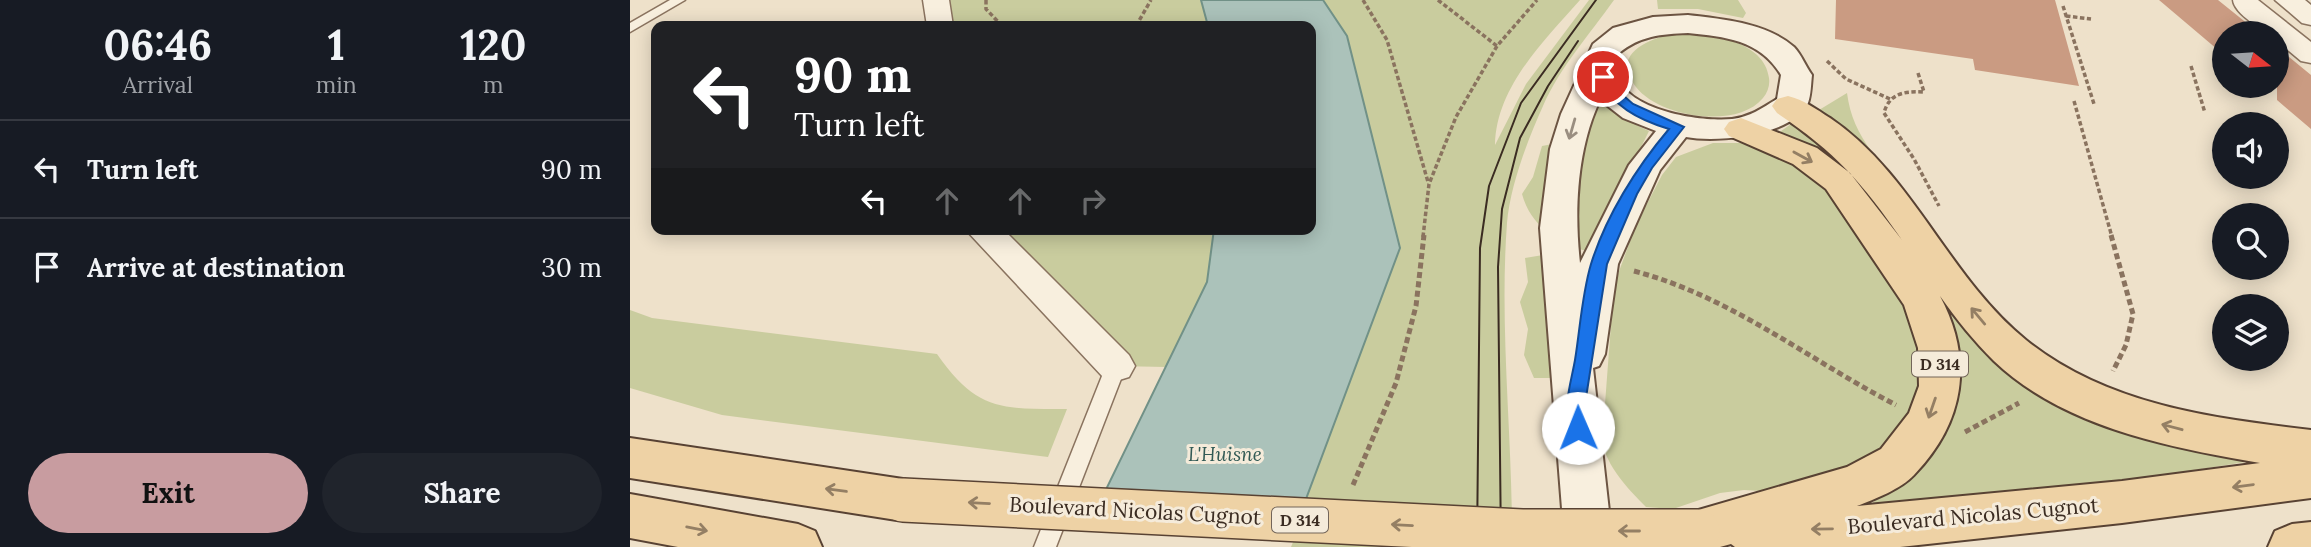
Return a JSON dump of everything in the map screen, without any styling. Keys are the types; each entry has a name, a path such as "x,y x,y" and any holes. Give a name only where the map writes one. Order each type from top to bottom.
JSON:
{"main road":[{"path":"1790,104 1825,130 1869,171 1980,320 2018,356 2063,387 2121,413 2219,439 2311,450"},
{"name":"D 314","path":"1698,531 1857,485 1897,463 1928,422 1940,386 1939,348 1923,302 1838,181 1805,156 1741,129"},
{"name":"Boulevard Nicolas Cugnot","path":"630,458 903,499 1522,531 1868,528 2122,502 2311,477"},
{"path":"630,516 798,547"},
{"path":"2292,547 2311,545"}],"street":[{"path":"936,0 939,21"},
{"path":"2264,0 2244,2 2311,55"},
{"path":"2288,0 2311,17"},
{"path":"1760,11 1774,44"},
{"path":"1589,547 1558,228 1567,149 1577,114 1600,66 1601,56 1608,42 1640,12 1708,17 1741,26 1774,44 1789,59 1796,75 1797,86 1790,104 1769,121 1741,129 1709,131 1677,127 1651,119 1629,107 1608,88 1600,66"},
{"path":"1576,404 1599,264 1641,175 1677,127"},
{"path":"988,235 1116,366"}],"lane":[{"path":"630,28 679,0"},
{"path":"1045,547 1116,366"}],"path":[{"path":"986,0 986,9 997,21"},
{"path":"1139,21 1151,0"},
{"path":"1363,0 1387,40 1429,184"},
{"path":"1438,0 1497,46"},
{"path":"1348,496 1396,383 1416,306 1429,184 1456,117 1497,46 1537,0"},
{"path":"2063,6 2094,104"},
{"path":"2066,16 2091,19"},
{"path":"1823,54 1830,67 1890,99"},
{"path":"2190,66 2205,113"},
{"path":"1918,73 1924,92 1903,91 1890,99 1885,106 1886,118 1914,159 1942,212"},
{"path":"2074,101 2133,314 2126,345 2108,380"},
{"path":"1599,264 1651,274 1718,301 1845,378 1955,438 2025,400"}],"green space":[{"path":"936,0 1201,0 1207,21 939,21"},
{"path":"1323,0 1580,0 1524,66 1513,84 1497,124 1495,145 1526,84 1589,0 1614,0 1550,92 1526,148 1509,209 1505,264 1505,344 1512,547 1288,547 1400,248 1347,36"},
{"path":"1657,0 1738,0 1746,13 1743,18 1698,9 1658,9"},
{"path":"1681,32 1720,37 1747,47 1758,55 1769,78 1763,98 1751,108 1735,114 1698,116 1662,106 1647,97 1636,87 1629,75 1627,64 1631,56 1647,42"},
{"path":"1597,92 1620,115 1649,131 1589,252 1567,244 1547,232 1532,216 1522,194 1533,177 1542,146 1558,143"},
{"path":"1847,93 1855,124 1872,152 1864,153 1819,110"},
{"path":"1791,124 1823,145 1859,178 1974,334 2277,457 2113,483 1867,508 1933,448 1935,303 1777,134"},
{"path":"1713,143 1752,143 1796,160 1829,185 1922,328 1921,386 1910,420 1889,452 1843,469 1778,485 1777,492 1744,490 1720,493 1673,509 1646,507 1612,467 1602,443 1614,285 1636,225 1662,175 1676,157"},
{"path":"988,235 1213,235 1207,282 1166,367 1116,366"},
{"path":"1543,255 1549,279 1544,301 1550,327 1552,378 1534,378 1524,355 1528,329 1520,302 1528,282 1525,258"},
{"path":"630,310 652,318 937,354 965,387 992,403 1007,407 1067,409 1048,457 722,415 630,388"}],"water":[{"name":"L'Huisne","path":"1201,0 1323,0 1347,36 1400,248 1288,547 1078,547 1207,282 1213,235 1316,235 1316,21 1207,21"}],"pier":[{"path":"1093,509 1302,520 1291,547 1075,547"}],"building":[{"path":"1836,0 2055,0 2079,86 1975,70 1973,59 1835,39"},
{"path":"2159,0 2218,0 2244,21 2212,21 2212,45"},
{"path":"2289,57 2311,75 2311,129 2277,100 2289,98"}],"tram line":[{"path":"1477,547 1480,248 1489,186 1521,103 1596,0"},
{"path":"1501,547 1498,267 1502,209 1520,138 1548,86 1578,41"}],"route":[{"path":"1578,428 1576,404 1599,264 1646,165 1677,127 1643,116 1629,107 1612,93 1603,77"}]}
